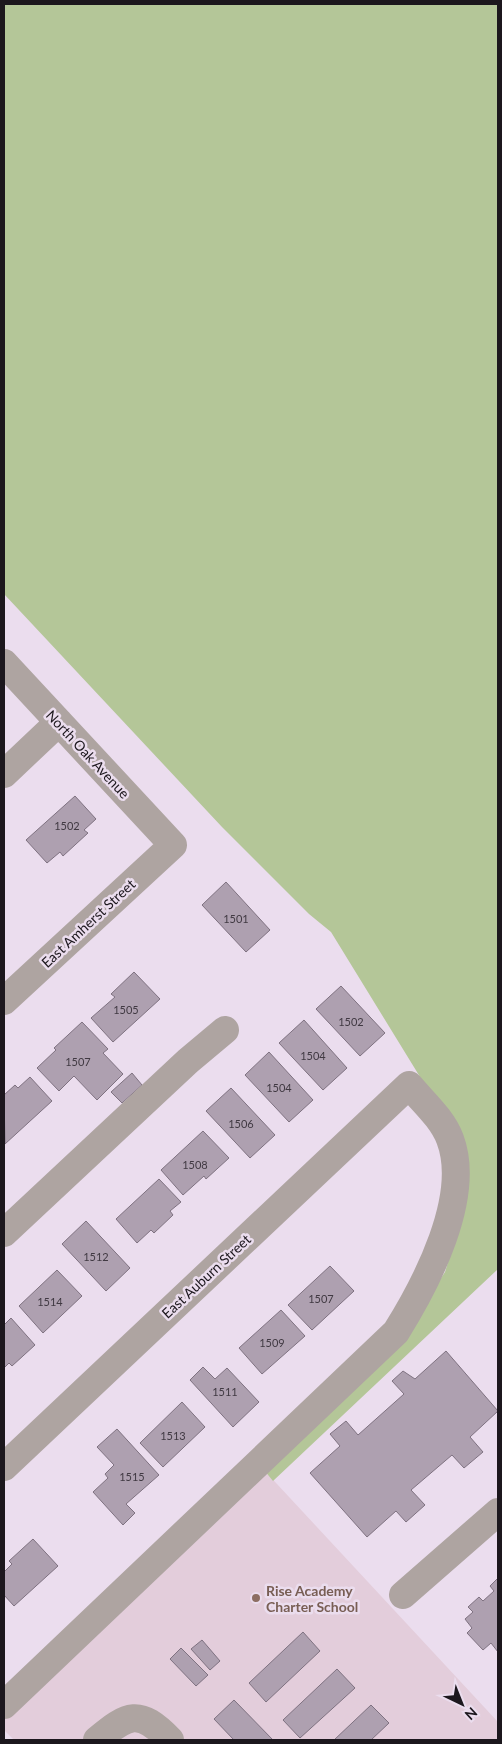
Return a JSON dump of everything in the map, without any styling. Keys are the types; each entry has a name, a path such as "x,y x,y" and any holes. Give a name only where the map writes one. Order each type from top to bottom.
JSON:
{"street":[{"name":"North Oak Avenue","path":"4,663 173,845"},
{"path":"4,774 59,722"},
{"name":"East Amherst Street","path":"4,1002 173,845"},
{"path":"4,1233 188,1061 224,1030"},
{"name":"East Auburn Street","path":"4,1467 409,1085 438,1118 450,1140 455,1165 455,1194 442,1244 414,1304 396,1332 4,1705"},
{"path":"403,1595 498,1512"},
{"path":"97,1740 123,1720 134,1718 146,1720 170,1740"}],"shaded area":[{"name":"Rise Academy Charter School","path":"264,1470 498,1722 498,1740 14,1740 4,1730 4,1716"}],"green space":[{"path":"4,4 498,4 498,1269 273,1481 264,1470 427,1299 445,1272 456,1236 460,1142 331,932 309,914 222,827 4,594"}],"building":[{"path":"75,796 96,819 84,830 88,833 63,856 60,852 47,863 26,840"},
{"path":"226,882 270,930 246,952 202,905"},
{"path":"134,972 160,999 113,1042 91,1018 115,997 111,994"},
{"path":"341,986 385,1033 360,1056 316,1009"},
{"path":"304,1020 347,1068 323,1090 279,1043"},
{"path":"82,1022 108,1049 103,1053 123,1074 97,1100 74,1076 59,1091 37,1068 56,1050 54,1048"},
{"path":"269,1052 313,1100 289,1122 245,1075"},
{"path":"132,1073 142,1085 122,1103 111,1092"},
{"path":"30,1077 52,1101 5,1144 4,1095 15,1085 18,1088"},
{"path":"231,1088 275,1135 250,1158 206,1111"},
{"path":"203,1131 229,1158 206,1179 204,1176 183,1195 161,1170"},
{"path":"159,1179 181,1202 170,1211 173,1215 154,1233 151,1230 137,1243 116,1219"},
{"path":"86,1221 130,1268 106,1291 62,1244"},
{"path":"330,1266 354,1291 312,1330 288,1305"},
{"path":"57,1270 82,1296 43,1333 19,1306"},
{"path":"281,1310 305,1336 262,1374 239,1348"},
{"path":"11,1318 35,1345 12,1366 9,1363 4,1368 4,1325"},
{"path":"446,1351 498,1411 470,1437 483,1452 464,1468 452,1455 411,1490 425,1505 406,1522 396,1511 367,1537 310,1473 340,1446 330,1434 346,1421 358,1435 404,1394 392,1381 403,1371 415,1379"},
{"path":"203,1367 215,1379 227,1368 259,1402 233,1427 190,1380"},
{"path":"182,1402 205,1427 163,1467 140,1443"},
{"path":"117,1429 159,1475 126,1504 135,1513 123,1525 93,1492 108,1478 105,1474 114,1465 97,1447"},
{"path":"33,1539 58,1566 14,1606 4,1595 4,1572 12,1564 9,1561"},
{"path":"498,1578 498,1652 491,1643 483,1650 467,1633 472,1628 465,1619 473,1612 468,1607 479,1597 483,1601 494,1591 490,1586"},
{"path":"303,1632 320,1651 266,1702 249,1683"},
{"path":"202,1640 220,1661 210,1670 191,1649"},
{"path":"181,1648 208,1675 196,1686 170,1659"},
{"path":"337,1669 355,1688 300,1738 283,1720"},
{"path":"234,1700 273,1740 234,1740 214,1719"},
{"path":"371,1705 389,1723 371,1740 334,1740"}],"place":[{"name":"Rise Academy Charter School","path":"256,1598"}]}
